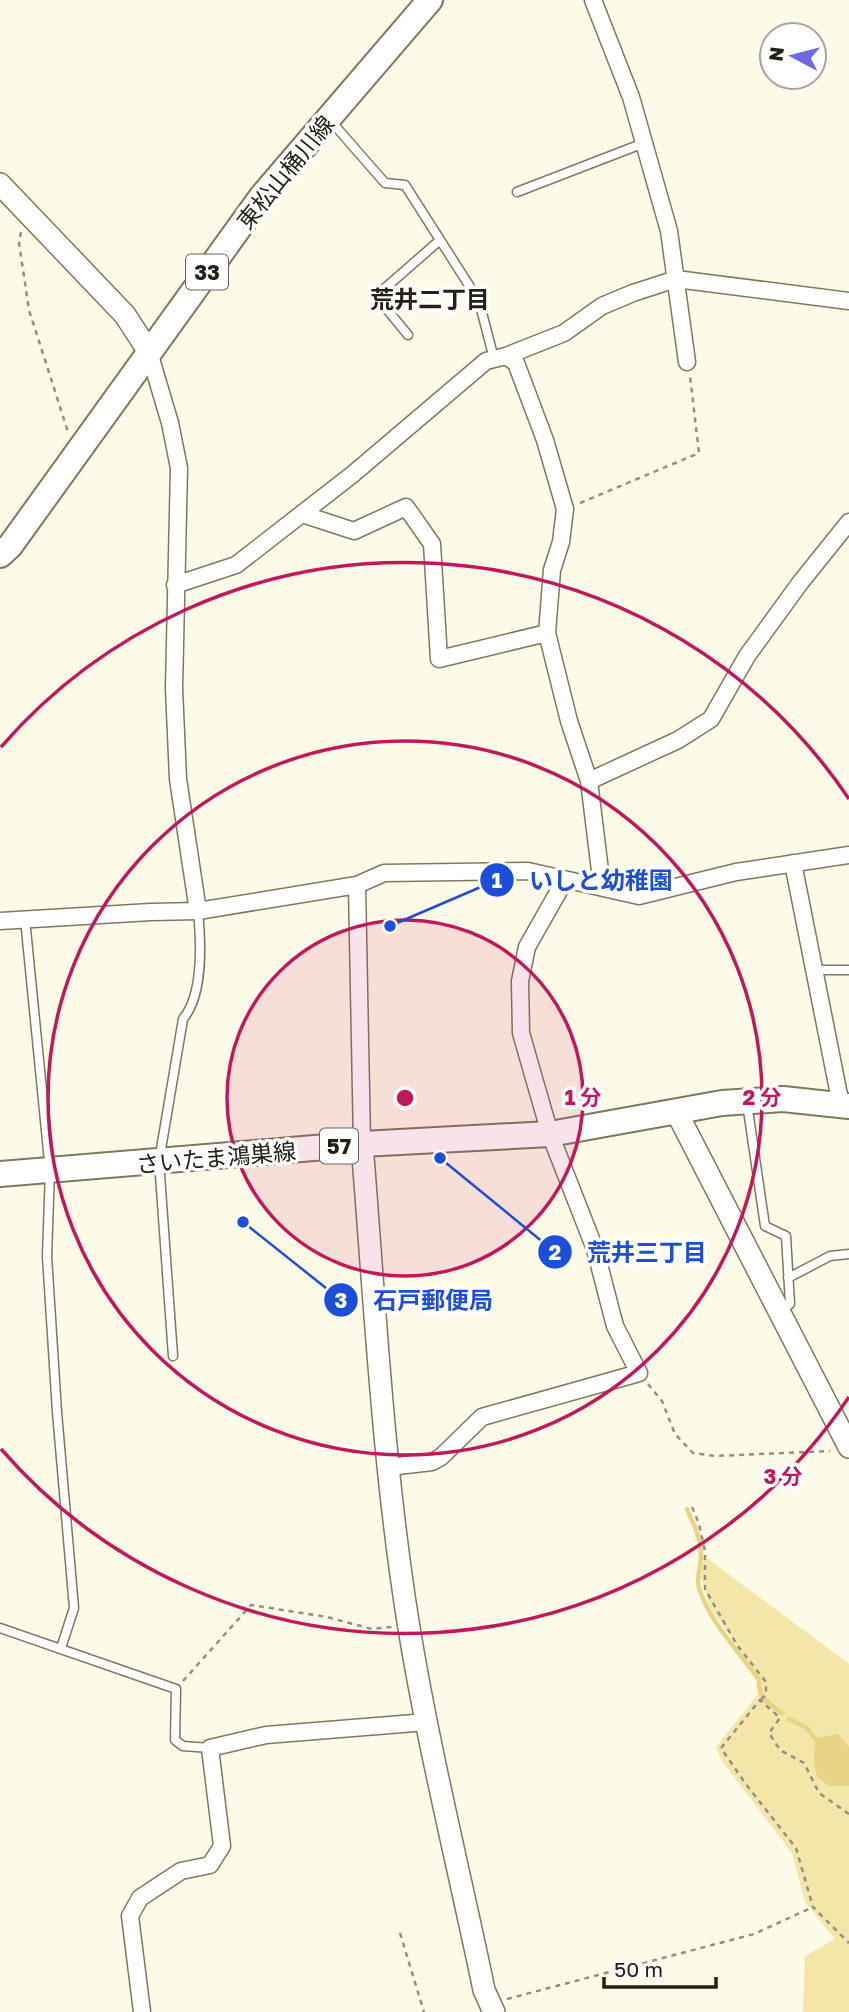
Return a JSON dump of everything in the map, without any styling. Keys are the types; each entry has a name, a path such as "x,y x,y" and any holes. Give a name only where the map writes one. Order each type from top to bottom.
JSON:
{"main road":[{"name":"東松山桶川線","path":"0,555 10,546 262,196 430,0"},
{"name":"さいたま鴻巣線","path":"0,1174 362,1144 550,1134 722,1103 783,1099 845,1105"}],"street":[{"path":"593,0 631,97 669,231 687,362"},
{"path":"0,184 125,315 149,352 170,423 179,468 174,688 178,779 198,911"},
{"path":"176,585 236,565 353,474 486,361 564,334 602,306 676,279 849,301"},
{"path":"500,358 516,363 545,440 565,509 561,541 552,570 547,633 569,721 589,781 602,887"},
{"path":"302,514 354,531 407,507 432,544 439,659 547,633"},
{"path":"589,781 678,740 711,719 747,656 849,522"},
{"path":"0,920 198,911 356,885 384,873 528,872 639,896 736,872 849,855"},
{"path":"793,863 845,1105"},
{"path":"389,1467 432,1462 441,1457 482,1417 639,1373 615,1326 595,1249 550,1134 522,1033 520,981 527,947 565,880"},
{"path":"356,885 362,1144 389,1467 409,1626 440,1792 484,1990 492,2008"},
{"path":"677,1113 780,1313 842,1449"},
{"path":"142,2012 130,1916 140,1898 181,1871 210,1865 222,1846 210,1748 266,1735 427,1722"}],"lane":[{"path":"328,118 385,183 405,185 479,301 500,358"},
{"path":"517,191 644,142"},
{"path":"408,335 376,296 440,240"},
{"path":"173,1356 159,1161 183,1019 190,1011 202,950 198,911"},
{"path":"25,919 50,1171 48,1269 57,1412 75,1608 61,1648"},
{"path":"815,970 849,970"},
{"path":"748,1110 765,1226 786,1236 790,1304 780,1313"},
{"path":"788,1278 830,1256 849,1254"},
{"path":"0,1628 176,1689 175,1740 183,1746 210,1748"}],"path":[{"path":"24,210 19,243 29,310 66,430 80,449"},
{"path":"565,509 699,453 693,390 687,362"},
{"path":"639,1373 662,1401 675,1434 693,1453 715,1456 842,1449"},
{"path":"692,1507 705,1551 705,1589 737,1645 766,1682 765,1695 721,1748 796,1848 813,1907 849,1944"},
{"path":"176,1689 251,1605 327,1617 372,1629 409,1626"},
{"path":"760,1700 780,1718 769,1733 780,1750 804,1763 818,1793 849,1814"},
{"path":"492,2008 754,1934 813,1907"},
{"path":"400,1933 424,2012"}],"shaded area":[{"path":"704,1556 849,1664 849,2012 803,2012 805,1956 835,1939 805,1902 792,1853 722,1761 716,1747 762,1689 762,1682 710,1607 701,1577"},
{"path":"838,1734 849,1747 849,1786 829,1786 817,1777 814,1763 815,1738"}],"waterway":[{"path":"687,1509 700,1543 698,1584 704,1601 718,1625 759,1680 762,1696 782,1713"},
{"path":"789,1719 807,1728 817,1741"}],"place":[{"name":"いしと幼稚園","path":"390,926"},
{"name":"荒井三丁目","path":"440,1158"},
{"name":"石戸郵便局","path":"243,1222"}],"district":[{"name":"荒井二丁目","path":"430,298"}]}
